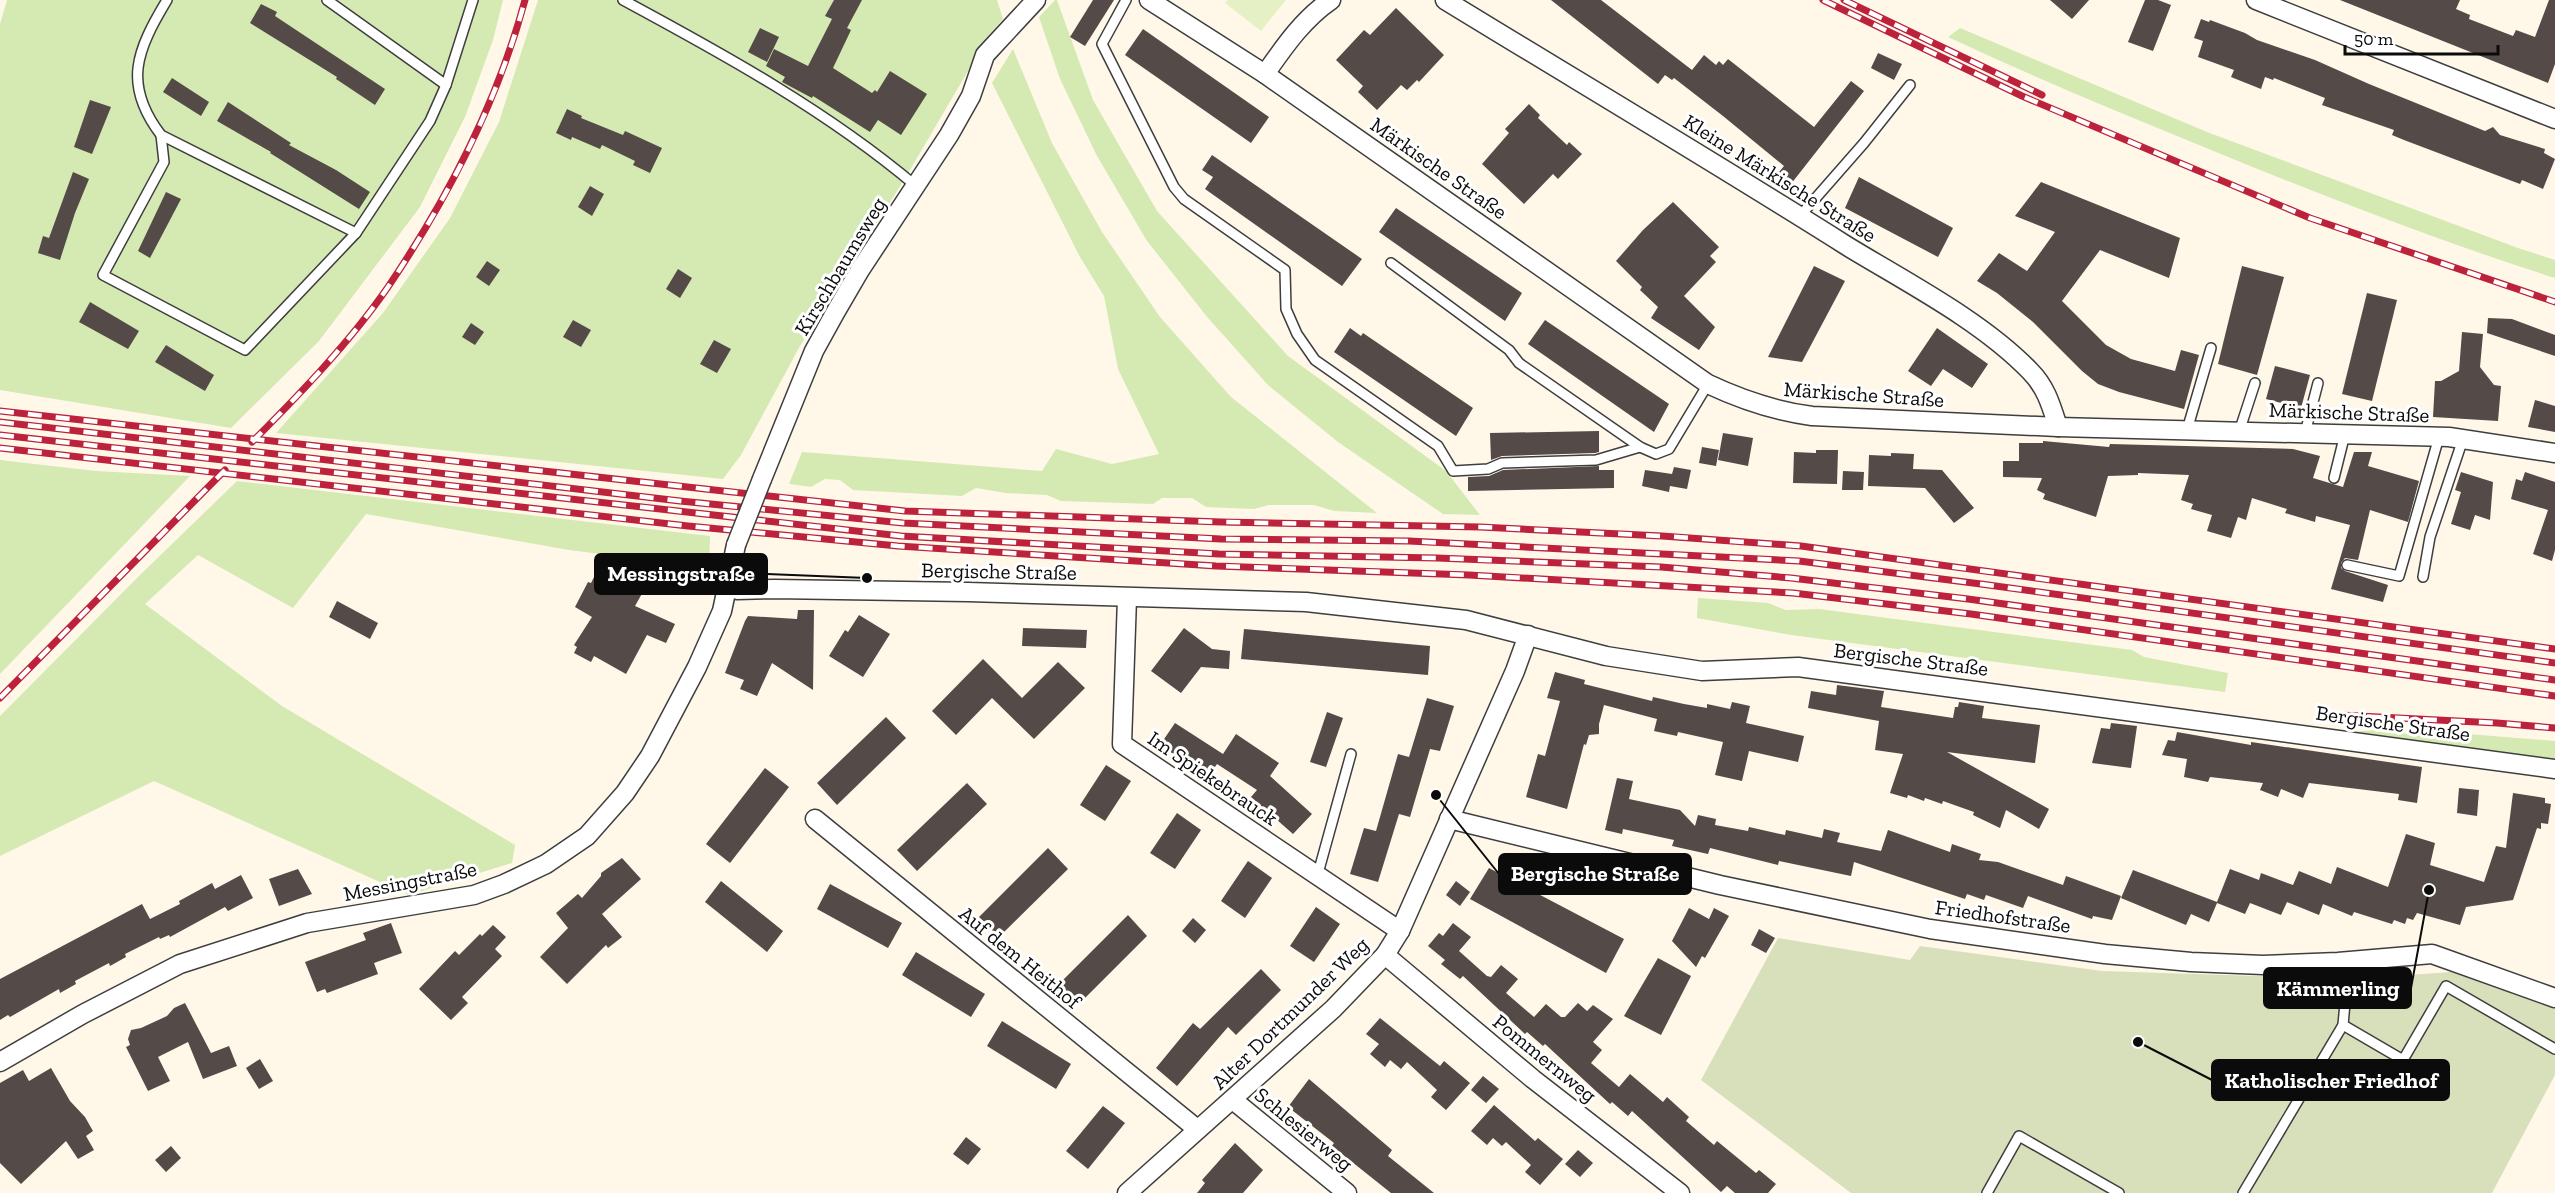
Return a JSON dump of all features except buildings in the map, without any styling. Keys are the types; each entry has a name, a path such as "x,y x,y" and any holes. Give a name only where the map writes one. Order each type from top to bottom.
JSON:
{"street":[{"name":"Kirschbaumsweg","path":"729,581 736,544 814,351 860,270 949,135 971,96 985,55 1036,0"},
{"name":"Märkische Straße","path":"1149,0 1265,74 1708,384 1740,399 1780,412 1812,416 2058,427 2439,437 2555,453"},
{"path":"1265,74 1312,15 1331,0"},
{"name":"Kleine Märkische Straße","path":"1445,0 1961,317 2010,352 2032,372 2048,393 2058,427"},
{"path":"2256,0 2555,119"},
{"name":"Bergische Straße","path":"729,581 736,590 742,591 774,588 968,592 1306,602 1351,606 1466,620 1606,656 1702,671 1798,667 2555,769"},
{"name":"Messingstraße","path":"0,1062 83,1014 180,964 307,923 474,895 546,864 587,836 625,793 650,756 697,667 722,611 729,581"},
{"name":"Im Spiekebrauck","path":"1127,597 1122,744 1400,931"},
{"name":"Alter Dortmunder Weg","path":"1127,1193 1333,1009 1385,955 1400,931 1515,671 1528,635"},
{"name":"Auf dem Heithof","path":"815,819 1197,1130"},
{"name":"Friedhofstraße","path":"1449,819 1740,889 1930,929 2105,954 2191,962 2263,965 2338,962 2432,954 2555,998"},
{"name":"Pommernweg","path":"1385,955 1533,1079 1680,1193"},
{"name":"Schlesierweg","path":"1233,1100 1347,1193"}],"lane":[{"path":"167,0 150,29 139,56 138,87 145,115 160,135 356,233"},
{"path":"327,0 446,85"},
{"path":"160,135 164,162 103,275 244,350 356,233 430,121 446,85 473,0"},
{"path":"623,0 698,41 835,123 916,186"},
{"path":"1126,0 1102,44 1174,187 1184,198 1285,270 1286,309 1297,334 1315,360 1438,446 1453,471 1488,470 1502,463 1596,460 1640,447"},
{"path":"1800,216 1910,86"},
{"path":"1391,263 1509,350 1519,363 1640,447 1656,454 1669,449 1708,384"},
{"path":"2187,430 2211,348"},
{"path":"2239,432 2255,382"},
{"path":"2305,433 2318,383"},
{"path":"2334,478 2345,434"},
{"path":"2347,565 2399,576 2439,437"},
{"path":"2423,577 2430,537 2463,439"},
{"path":"1317,877 1351,754"},
{"path":"2243,1193 2343,1024 2346,992 2338,962"},
{"path":"2343,1024 2403,1060 2446,986 2555,1049"},
{"path":"1988,1193 2019,1136 2119,1193"}],"green space":[{"path":"7,0 503,0 493,40 465,117 420,207 319,341 231,428 0,390 0,24"},
{"path":"538,0 997,0 1003,19 979,46 968,71 907,175 800,346 741,455 723,479 276,433 383,313 450,218 499,122"},
{"path":"1057,0 1093,100 1157,211 1288,356 1446,471 1480,515 1443,514 1338,442 1268,385 1208,318 1147,241 1097,156 1060,79 1039,17"},
{"path":"1228,0 1286,0 1261,31 1225,3"},
{"path":"1960,28 2207,132 2555,260 2555,278 2373,214 2101,105 1948,37"},
{"path":"1013,49 1052,143 1102,232 1160,317 1231,397 1377,513 1334,511 1314,505 1269,505 1254,509 1206,507 1192,498 1162,498 1153,504 1061,501 1047,495 1005,493 976,488 962,496 853,490 840,480 825,479 811,487 789,484 802,452 1042,471 1056,449 1112,464 1159,454 1118,369 1104,296 1080,257 992,83"},
{"path":"0,460 96,471 190,476 0,674"},
{"path":"237,481 710,536 709,568 569,550 366,514 293,608 198,555 145,604 282,706 515,845 512,863 409,895 154,781 0,856 0,716"},
{"path":"1698,598 1768,603 1786,610 1819,609 2132,650 2144,657 2228,673 2225,692 1791,635 1697,618"},
{"path":"2374,730 2431,736 2432,731 2555,741 2555,761 2427,745 2353,732"},
{"path":"1778,938 1910,960 1920,946 2102,971 2355,979 2451,972 2555,1009 2555,1075 2492,1193 1851,1193 1701,1080"}],"railway":[{"path":"252,442 341,348 373,308 410,253 469,149 514,39 525,0"},
{"path":"1823,0 2022,96 2310,218 2555,302"},
{"path":"1844,0 2042,95"},
{"path":"0,411 905,511 1221,522 1480,527 1801,546 2555,649"},
{"path":"0,422 680,501 903,523 1221,539 1409,541 1799,561 2555,663"},
{"path":"0,435 901,536 1219,554 1437,558 1661,567 1791,578 1968,599 2555,680"},
{"path":"0,448 688,526 898,546 1216,566 1469,575 1793,593 1971,614 2555,696"},
{"path":"0,698 225,470"},
{"path":"2339,715 2555,728"}],"place":[{"name":"Messingstraße","path":"867,578"},
{"name":"Bergische Straße","path":"1436,795"},
{"name":"Kämmerling","path":"2429,890"},
{"name":"Katholischer Friedhof","path":"2138,1042"}]}
